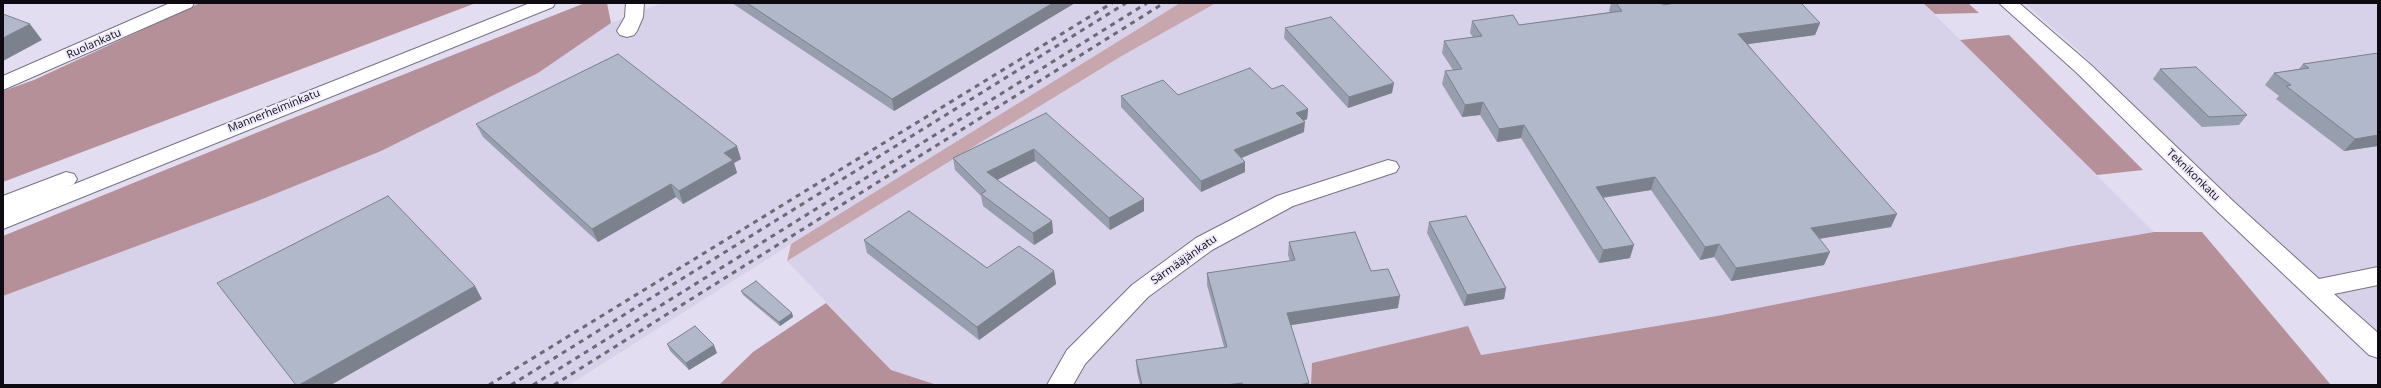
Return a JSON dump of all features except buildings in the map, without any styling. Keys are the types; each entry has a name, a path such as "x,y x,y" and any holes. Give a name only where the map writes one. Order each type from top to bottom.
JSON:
{"street":[{"name":"Ruolankatu","path":"3,84 185,3"},
{"name":"Mannerheiminkatu","path":"3,204 508,3"},
{"name":"Mannerheiminkatu","path":"3,221 546,3"},
{"path":"627,31 634,17 635,3"},
{"name":"Teknikonkatu","path":"2008,3 2084,69 2226,207 2378,348"},
{"name":"Särmääjänkatu","path":"1060,385 1076,357 1140,291 1204,244 1285,201 1388,167"},
{"path":"2314,289 2378,276"}],"shaded area":[{"path":"200,3 476,3 3,182 3,91 34,80"},
{"path":"585,3 607,3 611,23 538,73 381,151 255,202 3,296 3,236 288,120"},
{"path":"662,3 1180,3 791,244 569,385 3,385 3,296 255,202 538,73 611,23"},
{"path":"1180,3 1216,3 1120,57 787,261 791,244"},
{"path":"1216,3 1923,3 2154,232 2072,246 1717,316 1481,355 1468,326 1312,363 1311,385 937,385 891,370 787,261 1120,57"},
{"path":"1923,3 1968,3 1979,13 1935,14"},
{"path":"2024,3 2378,3 2378,336 2253,222 2076,48"},
{"path":"2009,35 2143,170 2097,175 1960,40"},
{"path":"2154,232 2202,232 2331,385 1311,385 1312,363 1468,326 1481,355 1717,316 2072,246"},
{"path":"826,303 891,370 937,385 719,385 753,352"}],"railway":[{"path":"489,385 1112,3"},
{"path":"511,385 1126,3"},
{"path":"533,385 1147,3"},
{"path":"554,385 1164,3"}]}
